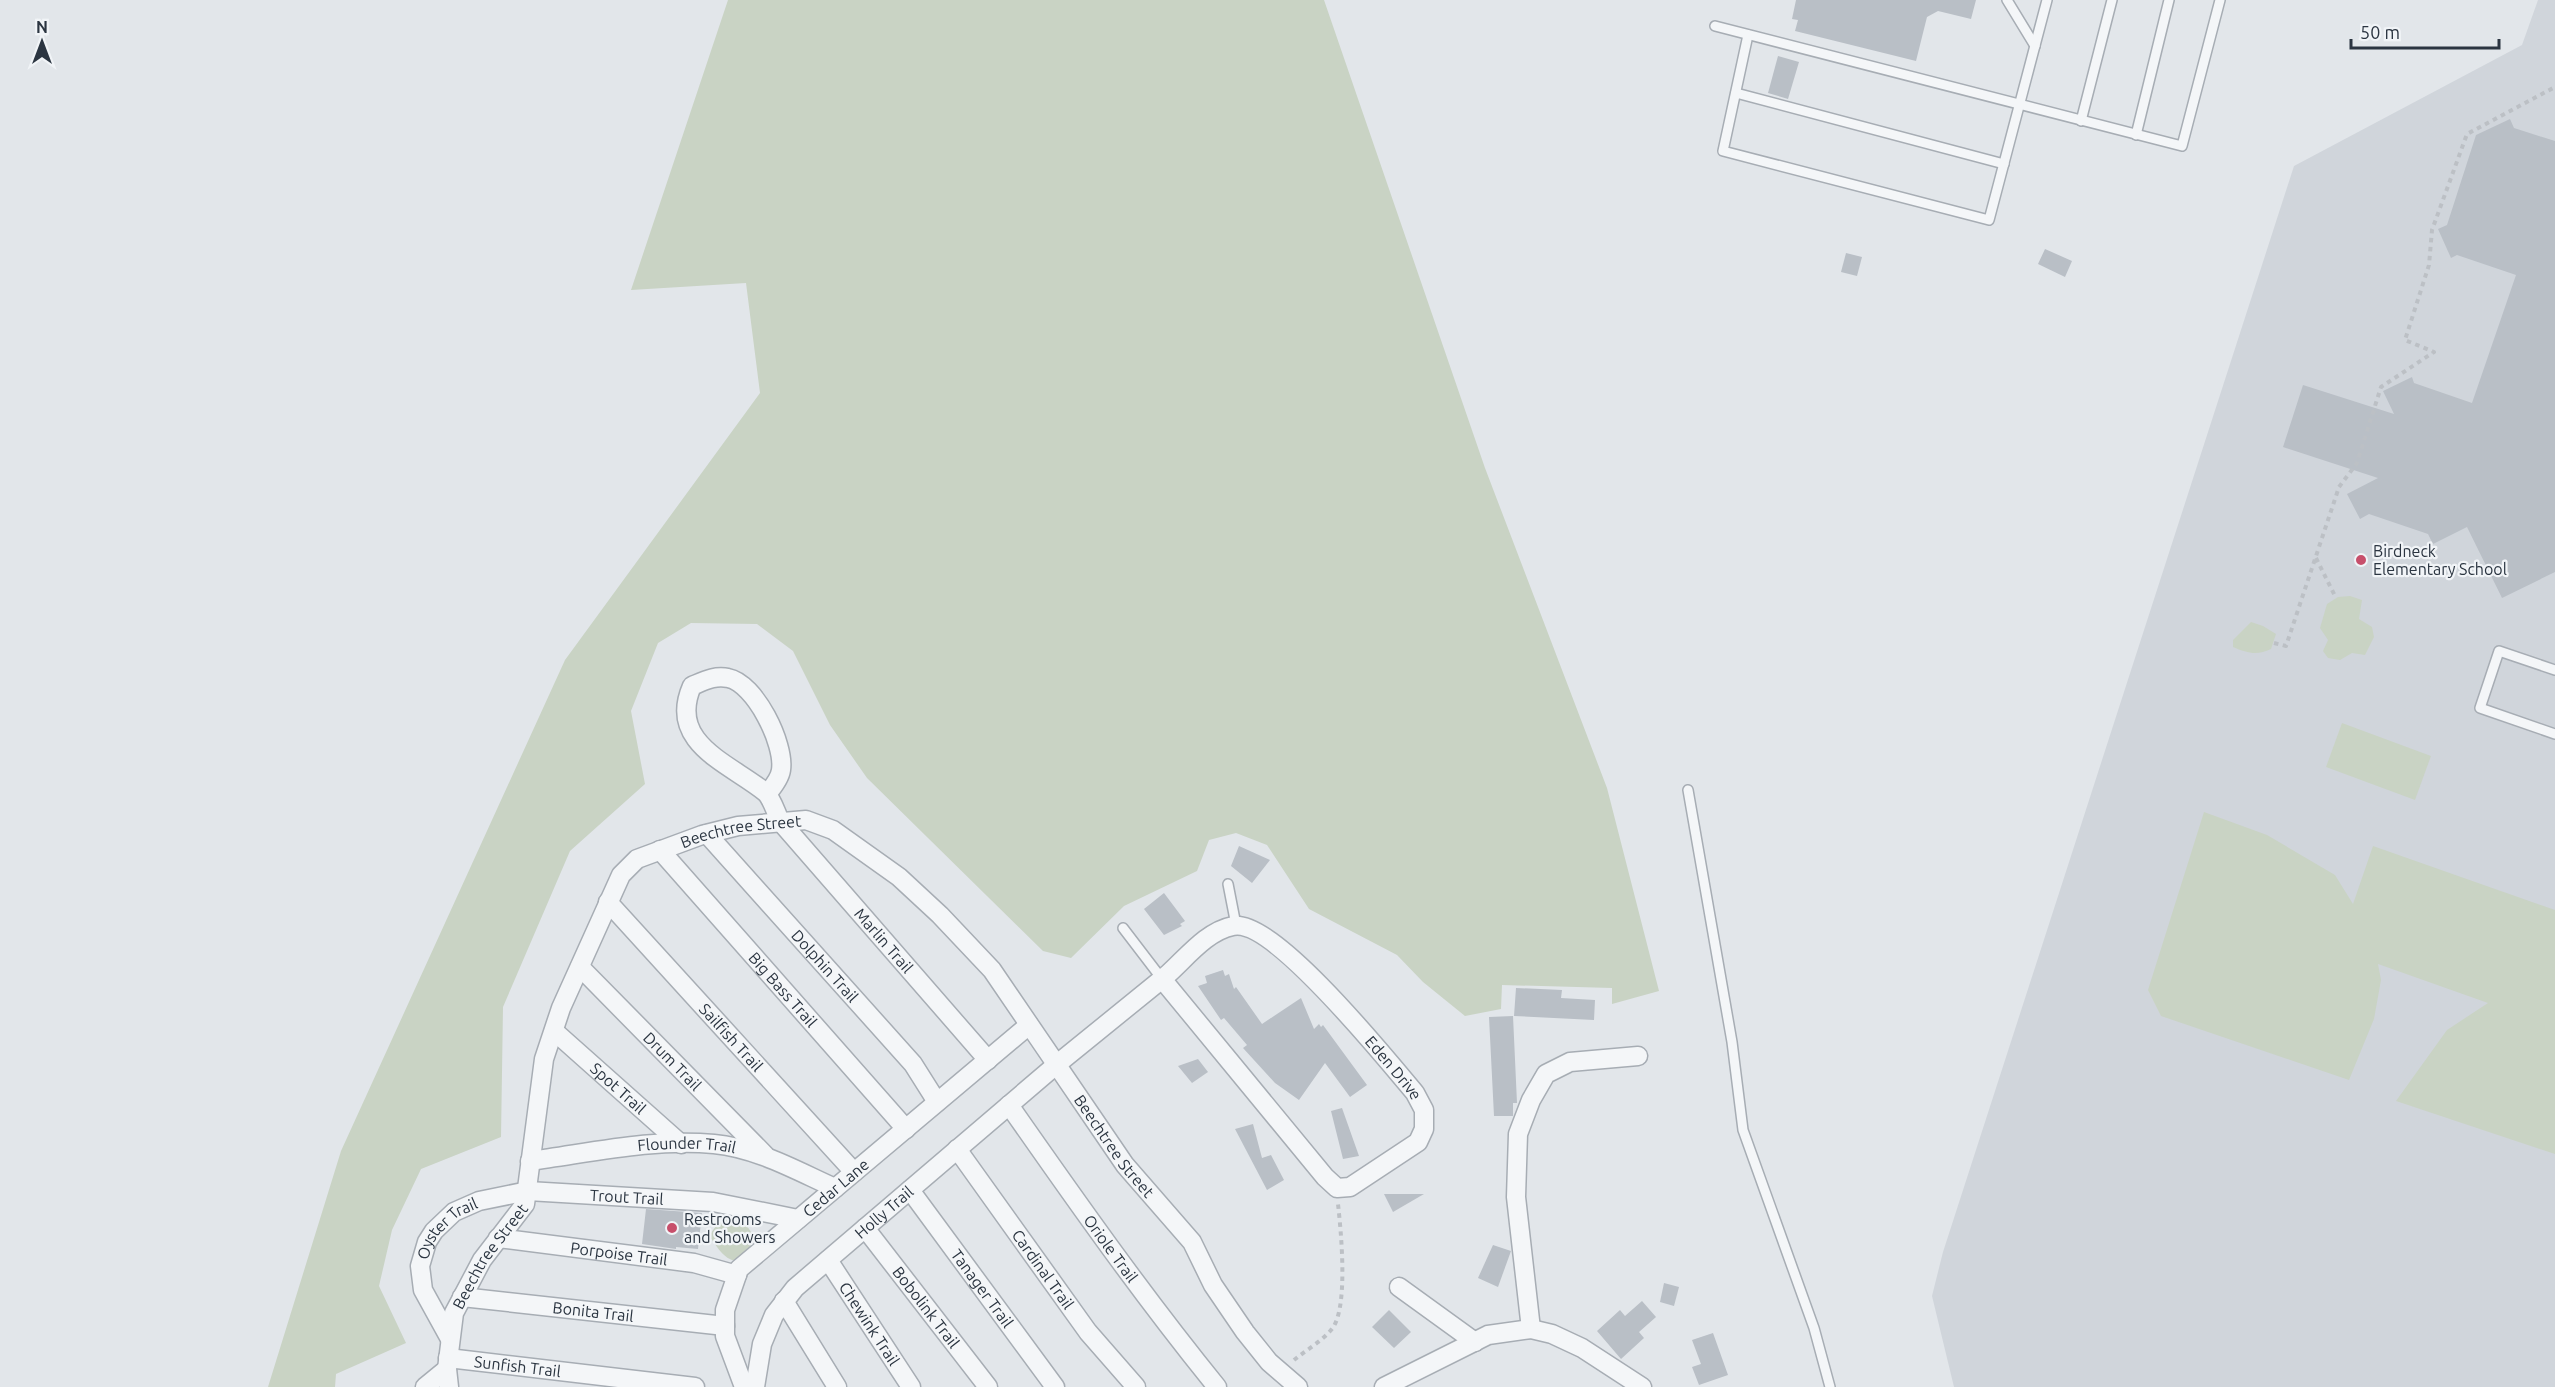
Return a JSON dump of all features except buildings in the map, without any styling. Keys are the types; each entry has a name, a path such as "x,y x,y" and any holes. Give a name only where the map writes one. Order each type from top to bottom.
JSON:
{"street":[{"path":"710,678 728,678 742,684 756,698 780,746 782,771 767,794 697,741 685,720 686,700 692,686 710,678"},
{"name":"Marlin Trail","path":"767,794 780,821 988,1060"},
{"name":"Beechtree Street","path":"448,1371 454,1313 482,1260 525,1204 544,1059 580,967 621,875 637,859 707,834 738,826 806,820 832,830 899,877 940,915 992,970 1125,1165 1192,1242 1214,1285 1245,1332 1269,1362 1298,1387"},
{"name":"Dolphin Trail","path":"707,834 913,1064 937,1102"},
{"name":"Big Bass Trail","path":"660,850 906,1129"},
{"name":"Sailfish Trail","path":"608,902 854,1172"},
{"path":"1056,1065 1217,931 1236,925"},
{"name":"Eden Drive","path":"1236,925 1251,928 1271,941 1322,986 1408,1085 1424,1110 1424,1129 1418,1142 1350,1187 1337,1188"},
{"name":"Drum Trail","path":"580,967 766,1156"},
{"path":"1162,979 1325,1177 1337,1188"},
{"name":"Cedar Lane","path":"744,1387 724,1336 725,1310 739,1269 1029,1025"},
{"name":"Spot Trail","path":"554,1031 681,1144"},
{"path":"1531,1329 1516,1197 1518,1134 1531,1100 1546,1074 1569,1062 1638,1056"},
{"name":"Holly Trail","path":"755,1387 762,1344 774,1314 795,1288 1056,1065"},
{"name":"Oriole Trail","path":"1009,1105 1090,1222 1160,1317 1217,1387"},
{"name":"Flounder Trail","path":"530,1161 656,1144 716,1144 766,1156 836,1188"},
{"name":"Cardinal Trail","path":"957,1149 1088,1332 1136,1387"},
{"name":"Tanager Trail","path":"910,1190 1055,1387"},
{"name":"Trout Trail","path":"528,1191 713,1202 798,1219"},
{"name":"Oyster Trail","path":"450,1339 423,1290 420,1266 427,1242 434,1231 454,1212 479,1201 528,1191"},
{"name":"Bobolink Trail","path":"865,1228 988,1387"},
{"name":"Porpoise Trail","path":"498,1238 694,1263 737,1275"},
{"name":"Chewink Trail","path":"828,1260 911,1387"},
{"path":"1398,1287 1475,1341"},
{"name":"Bonita Trail","path":"462,1297 725,1326"},
{"path":"784,1301 837,1387"},
{"path":"1384,1387 1488,1335 1531,1329 1552,1334 1582,1348 1642,1387"},
{"path":"1614,1368 1616,1387"},
{"path":"425,1387 448,1371"},
{"name":"Sunfish Trail","path":"448,1371 694,1387"}],"lane":[{"path":"2007,0 2035,46"},
{"path":"1748,35 1723,151 1989,220 2047,0"},
{"path":"2081,121 2112,0"},
{"path":"2136,135 2169,0"},
{"path":"1715,26 2182,147 2220,0"},
{"path":"1736,93 2004,164"},
{"path":"2555,670 2499,651 2480,708 2555,734"},
{"path":"1688,790 1732,1042 1743,1131 1814,1328 1830,1387"},
{"path":"1228,884 1236,925"},
{"path":"1123,928 1162,979"}],"path":[{"path":"2274,643 2286,646 2339,487 2357,463 2381,387 2434,352 2405,340 2429,265 2432,230 2467,134 2555,87"},
{"path":"2316,557 2336,598"},
{"path":"1279,1371 1332,1329 1338,1317 1341,1297 1342,1243 1337,1188"}],"shaded area":[{"name":"Birdneck Elementary School","path":"2538,0 2555,0 2555,1387 1954,1387 1932,1296 1943,1252 2294,166 2522,45"}],"green space":[{"path":"728,0 1324,0 1485,468 1607,788 1659,991 1612,1004 1612,988 1502,985 1501,1009 1465,1016 1423,982 1397,955 1309,909 1267,845 1236,833 1209,840 1197,871 1124,906 1071,958 1043,951 867,778 830,725 793,651 757,624 691,623 658,643 631,711 645,784 570,851 503,1007 501,1137 421,1169 392,1230 379,1286 406,1343 336,1374 335,1387 268,1387 341,1151 565,660 760,393 746,283 631,290"},
{"path":"2350,596 2362,600 2359,619 2372,627 2374,637 2365,655 2352,653 2340,660 2328,658 2323,651 2328,640 2320,628 2327,604 2338,597"},
{"path":"2251,622 2276,634 2271,649 2252,653 2233,647 2233,640"},
{"path":"2342,723 2431,756 2415,800 2326,767"},
{"path":"2204,812 2267,835 2335,875 2353,904 2373,846 2555,910 2555,1154 2396,1101 2447,1030 2488,1003 2378,964 2381,980 2374,1019 2349,1080 2161,1016 2148,990"},
{"path":"728,1219 745,1223 753,1235 753,1247 736,1261 724,1255 709,1236 718,1223"}],"place":[{"name":"Birdneck Elementary School","path":"2361,560"},
{"name":"Restrooms and Showers","path":"672,1228"}]}
